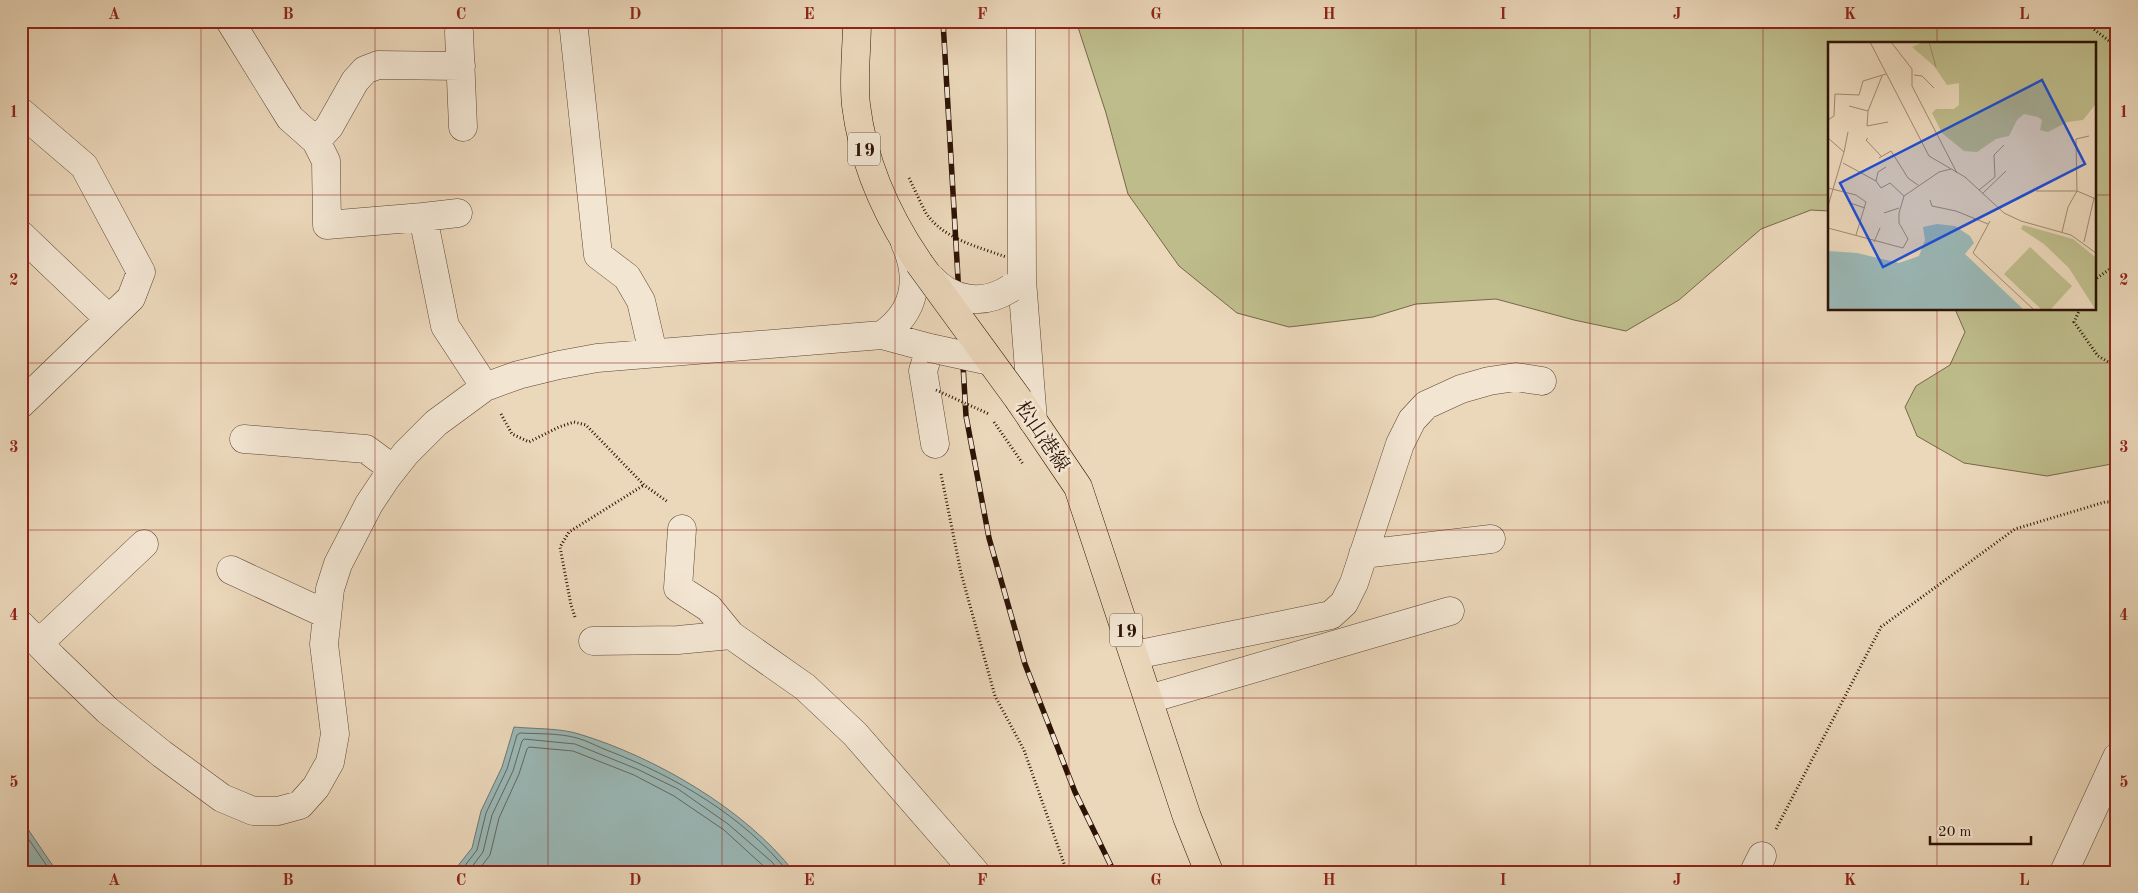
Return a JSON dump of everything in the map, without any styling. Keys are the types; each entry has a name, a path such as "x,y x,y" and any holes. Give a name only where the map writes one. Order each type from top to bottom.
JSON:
{"main road":[{"name":"松山港線","path":"857,21 856,104 866,158 886,209 916,258 1078,487 1187,817 1209,872"}],"street":[{"path":"230,21 290,118 316,141 326,161 327,225 458,213"},
{"path":"573,21 598,256 627,277 641,301 653,352"},
{"path":"1021,21 1014,275 1026,411"},
{"path":"459,32 463,127"},
{"path":"316,141 329,127 356,81 365,70 378,65 460,66"},
{"path":"21,112 84,166 141,272 131,298 22,400"},
{"path":"423,217 445,326 486,387"},
{"path":"21,235 110,319"},
{"path":"882,335 906,311 913,290 916,258"},
{"path":"916,258 937,285 945,291 965,298 986,299 996,297 1014,275"},
{"path":"144,544 30,634 107,710 162,754 222,798 253,811 278,812 300,806 316,788 330,762 335,734 324,644 330,589 338,564 369,504 406,453 436,424 486,387 518,375 559,365 653,352 882,335 990,362"},
{"path":"930,348 923,371 935,444"},
{"path":"1135,655 1332,615 1344,603 1363,554 1400,444 1412,420 1426,406 1461,389 1489,381 1516,377 1542,381"},
{"path":"244,439 366,449 393,469"},
{"path":"682,529 678,588 709,608 731,635 805,687 855,734 975,872"},
{"path":"1363,554 1491,539"},
{"path":"231,570 326,614"},
{"path":"1149,699 1450,611"},
{"path":"593,641 678,640 731,635"},
{"path":"2064,872 2117,757"}],"path":[{"path":"2083,21 2117,47"},
{"path":"909,178 927,214 942,230 971,245 1014,275"},
{"path":"2096,279 2117,264"},
{"path":"2080,310 2074,322 2098,356 2117,367"},
{"path":"486,387 512,434 529,442 559,427 574,422 586,425 644,485 665,498 677,512 682,529"},
{"path":"936,390 988,413 1023,464"},
{"path":"935,444 961,574 995,696 1024,750 1067,872"},
{"path":"593,641 582,635 571,605 560,547 569,532 644,485"},
{"path":"1758,864 1881,627 2015,529 2105,502 2117,502"}],"shaded area":[{"path":"1076,21 2117,21 2117,463 2047,476 1964,463 1917,436 1905,407 1916,386 1950,365 1965,332 1955,310 2096,310 2096,42 1828,42 1828,211 1811,210 1761,229 1679,300 1626,331 1574,320 1496,299 1416,304 1373,317 1289,327 1237,313 1179,266 1128,194 1106,113"}],"water":[{"path":"514,727 579,734 638,756 668,771 697,788 750,827 774,849 794,872 453,872 472,848 481,811 502,767"},
{"path":"21,819 53,866 70,872 21,872"}],"railway":[{"path":"943,21 966,416 989,538 1025,664 1075,792 1114,872"}]}
